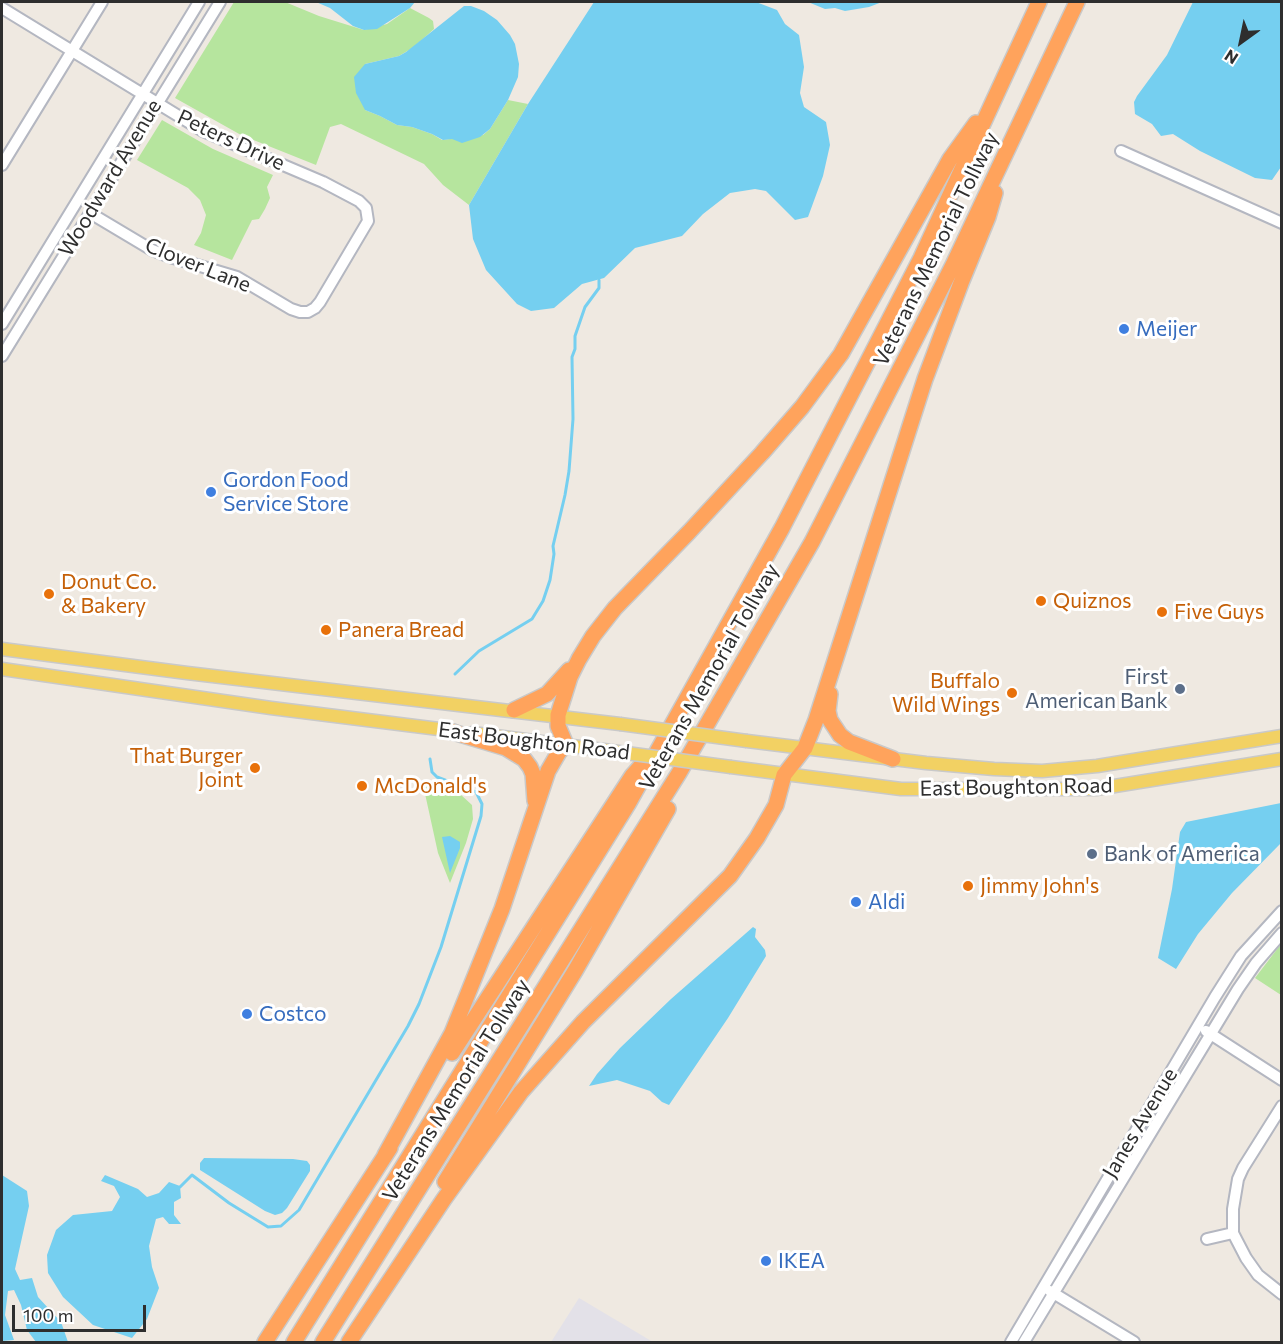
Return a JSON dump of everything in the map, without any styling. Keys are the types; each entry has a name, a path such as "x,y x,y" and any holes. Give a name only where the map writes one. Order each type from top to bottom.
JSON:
{"highway":[{"name":"Veterans Memorial Tollway","path":"294,1342 628,804 782,528 921,258 1039,2"},
{"name":"Veterans Memorial Tollway","path":"323,1342 679,773 812,542 953,265 1077,2"},
{"path":"386,1155 453,1034 502,909 552,763 566,745 558,726 558,715 570,677 579,659 608,616 689,532 802,407 841,354 950,159 996,94"},
{"path":"349,1342 444,1199 521,1092 583,1022 730,876 757,838 776,805 784,775 805,748 831,676 925,379 988,217 1008,150"},
{"path":"514,710 547,694 579,659"},
{"path":"831,676 828,711 834,728 849,742 893,759"},
{"path":"446,730 506,748 524,759 533,774 535,812"},
{"path":"265,1342 632,776 662,743"},
{"path":"360,1324 639,861 668,810 679,773"}],"main road":[{"name":"East Boughton Road","path":"2,649 188,673 558,715 893,759 994,769 1042,771 1096,766 1281,736"},
{"name":"East Boughton Road","path":"2,669 174,695 901,789 1096,789 1281,759"}],"street":[{"path":"2,165 102,2"},
{"name":"Woodward Avenue","path":"2,324 199,2"},
{"name":"Woodward Avenue","path":"2,356 220,2"},
{"name":"Peters Drive","path":"2,8 183,120 221,139 338,189 359,201 366,208 368,221 320,302 308,312"},
{"path":"1121,151 1281,223"},
{"name":"Clover Lane","path":"90,213 152,250 237,277 291,309 308,312"},
{"name":"Janes Avenue","path":"1024,1342 1049,1291 1165,1080 1241,956 1281,911"},
{"name":"Janes Avenue","path":"1011,1342 1049,1291 1244,981 1281,933"},
{"path":"1199,1025 1281,1080"},
{"path":"1281,1106 1243,1168 1238,1179 1233,1209 1233,1233 1246,1258 1258,1275 1281,1294"},
{"path":"1207,1239 1233,1233"},
{"path":"1049,1291 1134,1342"}],"shaded area":[{"path":"579,1298 653,1342 551,1342"}],"green space":[{"path":"234,2 285,2 319,16 364,30 387,24 410,8 433,21 434,29 414,47 399,56 365,64 365,110 397,125 412,127 442,140 483,135 490,129 508,100 528,104 469,205 443,185 424,164 341,124 330,127 316,165 241,135 175,98"},
{"path":"162,120 213,149 273,175 267,187 270,198 265,209 259,219 252,220 232,260 194,245 201,233 206,215 200,200 188,188 137,160"},
{"path":"422,780 436,782 460,794 472,805 473,819 450,883 438,853"},
{"path":"1281,944 1281,995 1255,978"}],"water":[{"path":"316,2 415,2 410,8 377,29 364,30 353,26 330,8"},
{"path":"594,2 756,2 777,10 785,24 799,35 804,67 800,93 804,107 826,122 830,145 823,176 808,217 795,220 766,191 755,189 730,193 703,214 682,236 635,248 604,278 582,284 554,308 531,311 517,304 486,270 473,239 469,205 528,104"},
{"path":"808,2 882,2 845,11 835,8 825,9"},
{"path":"1193,2 1281,2 1281,167 1272,180 1255,178 1200,151 1173,134 1161,136 1152,124 1135,114 1134,102 1137,96 1167,55"},
{"path":"464,6 484,11 497,20 515,44 519,64 518,77 508,100 490,129 480,137 462,143 452,139 443,140 412,127 397,125 365,110 356,93 354,77 365,64 399,56 406,52"},
{"path":"1281,803 1281,843 1232,893 1198,934 1176,969 1158,958 1172,889 1180,832 1186,822"},
{"path":"450,836 460,842 460,848 450,873 442,837"},
{"path":"753,927 756,929 755,937 765,950 766,956 728,1018 669,1105 650,1091 617,1080 589,1086 620,1048 671,999"},
{"path":"204,1158 293,1159 307,1161 310,1171 287,1208 275,1215 200,1170 200,1163"},
{"path":"2,1175 27,1191 29,1206 15,1269 20,1280 32,1278 38,1297 61,1322 68,1342 36,1342 27,1330 21,1305 14,1290 8,1291 5,1315 14,1340 2,1341"},
{"path":"105,1175 138,1189 147,1197 159,1193 169,1182 180,1186 181,1198 174,1202 174,1215 181,1224 169,1224 163,1217 156,1219 149,1246 152,1267 159,1288 147,1319 132,1338 93,1325 63,1297 48,1273 47,1255 56,1230 73,1215 112,1211 120,1197 114,1186 101,1181"}],"waterway":[{"path":"455,674 479,651 532,619 543,601 550,580 553,546 569,471 573,419 572,357 575,349 575,336 585,307 599,288 599,280"},
{"path":"180,1187 192,1175 229,1203 268,1227 281,1226 299,1210 408,1026 441,947 481,816 482,804 476,792 437,777 432,772 430,759"}],"place":[{"name":"Meijer","path":"1124,329"},
{"name":"Gordon Food Service Store","path":"211,492"},
{"name":"Donut Co. & Bakery","path":"49,594"},
{"name":"Quiznos","path":"1041,601"},
{"name":"Five Guys","path":"1162,612"},
{"name":"Panera Bread","path":"326,630"},
{"name":"First American Bank","path":"1180,689"},
{"name":"Buffalo Wild Wings","path":"1012,693"},
{"name":"That Burger Joint","path":"255,768"},
{"name":"McDonald's","path":"362,786"},
{"name":"Bank of America","path":"1092,854"},
{"name":"Jimmy John's","path":"968,886"},
{"name":"Aldi","path":"856,902"},
{"name":"Costco","path":"247,1014"},
{"name":"IKEA","path":"766,1261"}]}
